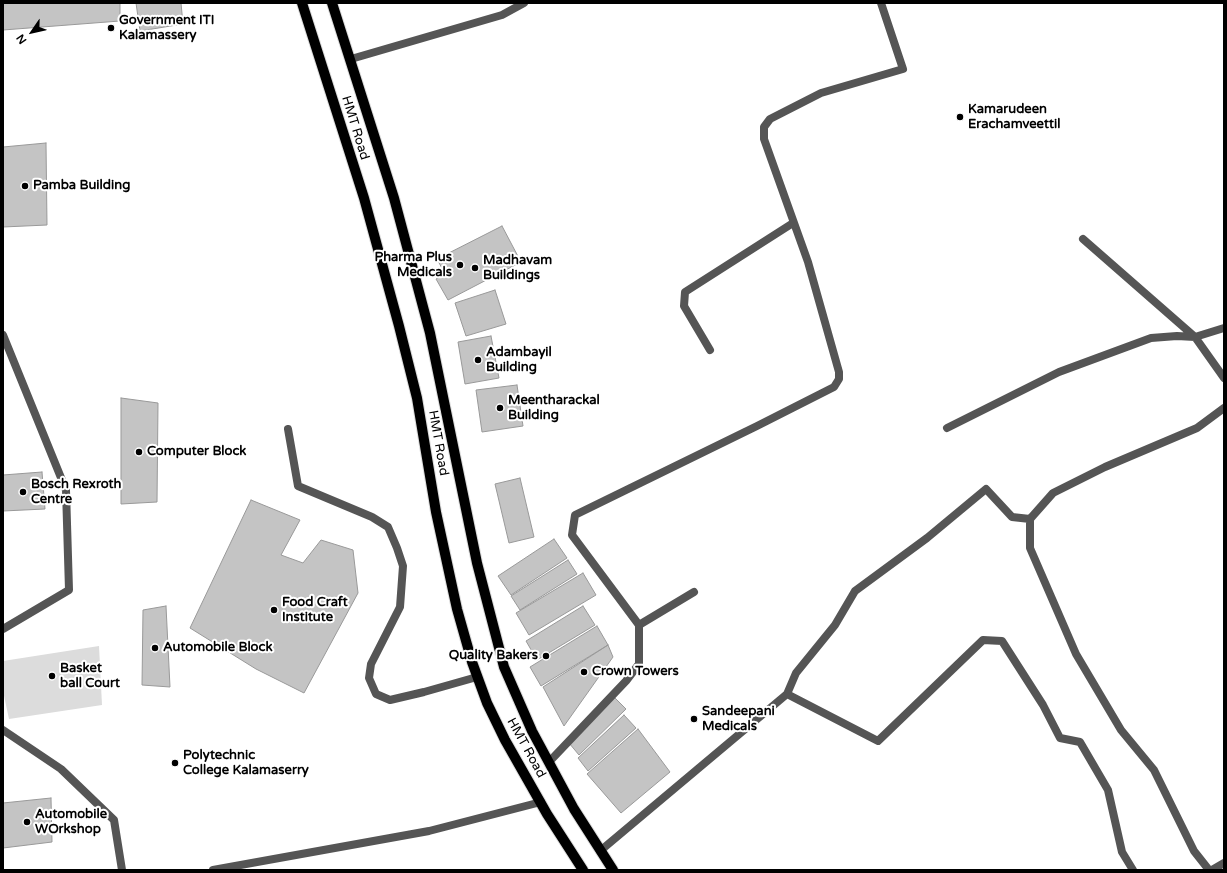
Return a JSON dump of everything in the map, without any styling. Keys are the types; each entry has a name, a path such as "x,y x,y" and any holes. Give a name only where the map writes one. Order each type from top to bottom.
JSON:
{"main road":[{"name":"HMT Road","path":"302,3 364,198 399,326 417,398 436,512 457,609 477,677 487,703 505,740 583,870"},
{"name":"HMT Road","path":"332,3 394,198 430,333 476,563 491,625 504,667 532,731 600,851 613,870"}],"street":[{"path":"351,59 502,14 524,3"},
{"path":"549,762 626,681 639,664 639,625 572,535 575,515 834,387 839,379 839,372 808,262 793,223 781,182 764,139 764,127 770,119 821,92 903,69 881,3"},
{"path":"710,350 684,306 685,292 793,223"},
{"path":"1083,239 1195,337 1224,378"},
{"path":"947,428 1059,372 1151,338 1177,336 1195,337 1224,328"},
{"path":"3,335 66,490 69,590 3,629"},
{"path":"1209,870 1194,851 1154,770 1121,730 1076,654 1030,548 1030,519 1053,493 1105,467 1197,428 1224,408"},
{"path":"288,429 298,486 372,517 388,527 403,566 400,607 371,664 369,678 376,694 390,700 477,677"},
{"path":"600,851 787,694 796,673 835,625 855,591 928,538 986,489 1012,517 1030,519"},
{"path":"639,625 694,592"},
{"path":"787,694 878,741 983,640 1002,641 1043,705 1060,738 1080,742 1108,790 1122,852 1133,870"},
{"path":"3,730 61,769 114,820 122,870"},
{"path":"212,870 429,831 541,802"},
{"path":"1212,870 1224,863"}],"shaded area":[{"name":"Basket ball Court","path":"99,646 102,705 9,719 3,691 3,661"}],"building":[{"path":"3,3 120,3 120,21 3,30"},
{"path":"136,3 181,3 183,24 140,31"},
{"name":"Pamba Building","path":"46,143 47,225 3,227 3,147"},
{"name":"Madhavam Buildings","path":"502,226 521,262 448,300 436,279 445,274 437,259"},
{"path":"495,290 506,324 466,336 455,303"},
{"name":"Adambayil Building","path":"491,336 499,378 465,384 458,342"},
{"name":"Meentharackal Building","path":"517,385 523,426 482,432 476,390"},
{"name":"Computer Block","path":"121,398 158,403 157,502 121,504"},
{"name":"Bosch Rexroth Centre","path":"42,472 45,509 3,511 3,475"},
{"path":"520,478 534,537 509,543 495,484"},
{"name":"Food Craft Institute","path":"251,500 300,520 281,555 303,563 321,540 353,550 358,593 304,693 256,669 190,628"},
{"path":"554,539 567,558 511,595 498,576"},
{"path":"568,560 577,574 520,610 511,596"},
{"path":"583,573 596,595 529,635 516,613"},
{"name":"Automobile Block","path":"166,606 170,687 142,685 143,610"},
{"path":"583,606 595,625 537,660 526,641"},
{"path":"597,626 608,645 541,686 530,667"},
{"name":"Crown Towers","path":"608,645 613,657 564,726 543,687"},
{"path":"613,696 626,709 579,755 569,743"},
{"path":"624,715 636,728 588,771 578,758"},
{"path":"638,729 670,772 621,813 587,774"},
{"name":"Automobile WOrkshop","path":"51,798 52,842 3,848 3,803"}],"place":[{"name":"Government ITI Kalamassery","path":"111,28"},
{"name":"Kamarudeen Erachamveettil","path":"960,117"},
{"name":"Pamba Building","path":"25,186"},
{"name":"Pharma Plus Medicals","path":"460,265"},
{"name":"Madhavam Buildings","path":"475,268"},
{"name":"Adambayil Building","path":"478,360"},
{"name":"Meentharackal Building","path":"500,408"},
{"name":"Computer Block","path":"139,452"},
{"name":"Bosch Rexroth Centre","path":"23,492"},
{"name":"Food Craft Institute","path":"274,610"},
{"name":"Automobile Block","path":"155,648"},
{"name":"Quality Bakers","path":"546,656"},
{"name":"Crown Towers","path":"584,672"},
{"name":"Basket ball Court","path":"52,676"},
{"name":"Sandeepani Medicals","path":"694,719"},
{"name":"Polytechnic College Kalamaserry","path":"175,763"},
{"name":"Automobile WOrkshop","path":"27,822"}]}
